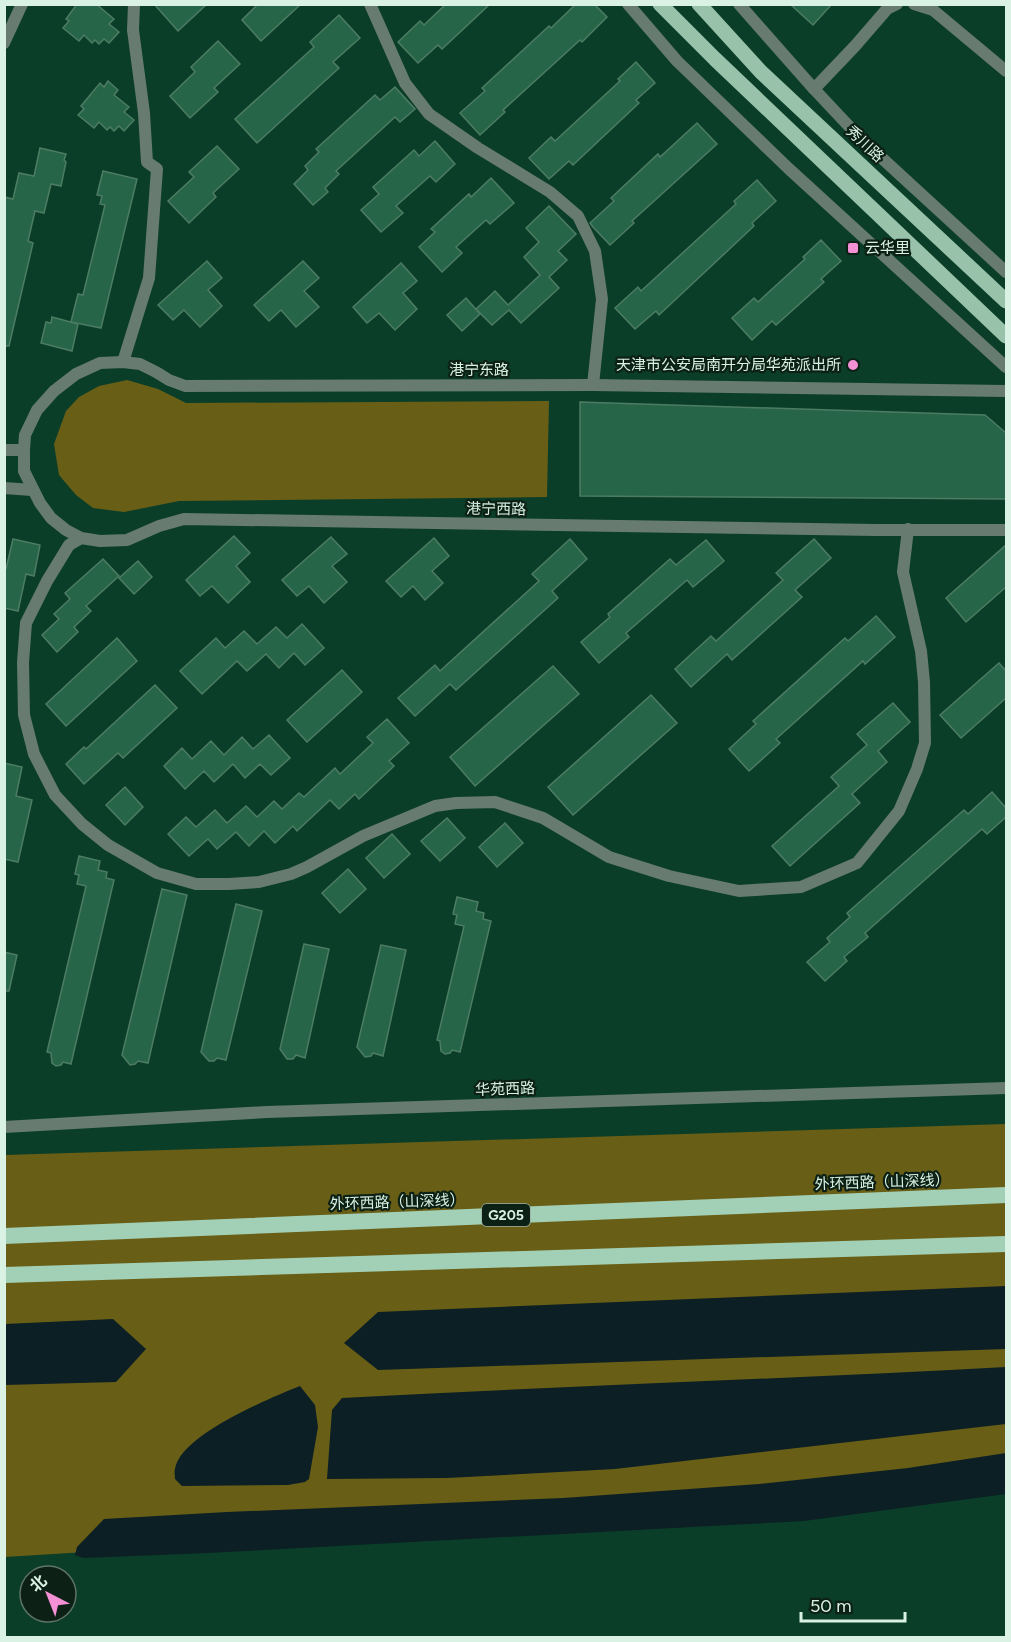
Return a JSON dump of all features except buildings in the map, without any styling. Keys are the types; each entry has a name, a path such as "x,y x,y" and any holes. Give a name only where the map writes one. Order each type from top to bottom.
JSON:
{"highway":[{"name":"外环西路（山深线）","path":"4,1236 1006,1195"},
{"path":"4,1275 1006,1244"}],"main road":[{"path":"660,4 1006,336"},
{"name":"秀川路","path":"701,6 760,72 1006,301"}],"street":[{"path":"4,43 22,4"},
{"path":"123,362 149,278 157,169 147,162 144,113 133,30 134,4"},
{"path":"370,4 405,83 429,114 478,148 550,192 578,216 595,251 602,299 593,385"},
{"path":"628,4 677,61 788,168 1006,367"},
{"path":"739,4 860,138 1006,272"},
{"path":"814,89 887,9 897,4"},
{"path":"914,4 933,10 1006,71"},
{"name":"港宁东路","path":"24,471 25,435 37,410 56,390 76,374 100,363 140,364 185,386 593,385 1006,391"},
{"path":"4,450 24,450"},
{"name":"港宁西路","path":"24,471 32,490 51,518 81,538 100,542 127,540 159,526 184,519 1006,530"},
{"path":"4,488 32,490"},
{"path":"81,538 69,545 47,581 26,623 23,663 24,715 34,754 55,795 82,824 108,845 157,873 196,884 259,882 291,874 363,836 435,806 495,802 543,818 609,857 669,876 739,891 801,887 857,863 899,811 926,743 921,651 903,572 908,529"},
{"name":"华苑西路","path":"4,1127 267,1112 1006,1088"}],"shaded area":[{"path":"127,380 158,389 186,403 549,401 547,497 179,501 124,512 93,508 76,495 59,475 54,444 66,411 79,397 99,386"},
{"path":"1006,1124 1006,1483 875,1503 5,1557 5,1155"}],"water":[{"path":"1006,1286 1006,1349 378,1370 344,1343 378,1312"},
{"path":"113,1319 146,1349 116,1382 5,1385 5,1324"},
{"path":"1006,1367 1006,1424 615,1469 447,1478 327,1479 332,1410 342,1398"},
{"path":"300,1386 315,1405 318,1427 309,1479 305,1482 288,1485 182,1486 175,1479 175,1470 181,1456 192,1443 228,1419"},
{"path":"1006,1453 1006,1494 804,1521 208,1553 83,1558 75,1555 77,1547 104,1519 563,1498 759,1484 908,1468"}],"place":[{"name":"云华里","path":"853,248"},
{"name":"天津市公安局南开分局华苑派出所","path":"853,365"}]}
